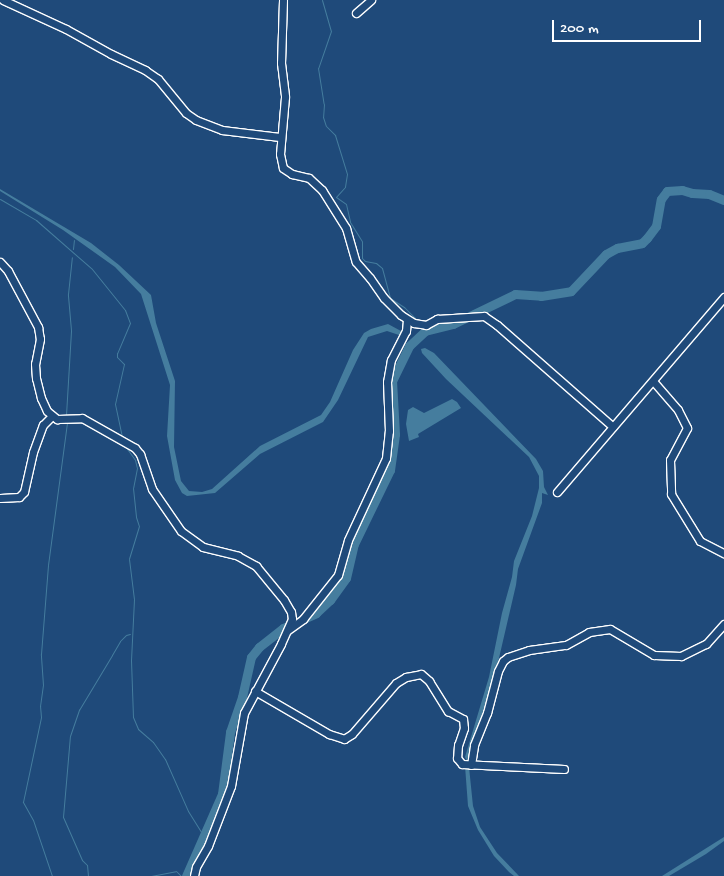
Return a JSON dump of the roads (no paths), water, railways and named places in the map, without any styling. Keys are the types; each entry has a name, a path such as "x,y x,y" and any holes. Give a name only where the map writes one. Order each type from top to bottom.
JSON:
{"street":[{"path":"3,0 66,29 145,70 158,79 186,113 196,120 222,130 280,137"},
{"path":"283,0 281,63 285,97 280,137 282,168 292,174 309,178 322,190 346,228 356,262 384,298 407,320 426,325 437,319 484,316 497,325 614,428"},
{"path":"356,12 371,0"},
{"path":"0,262 12,278 38,327 40,339 35,364 36,378 41,398 52,416 61,420 73,417 82,418 134,448 140,454 155,494 181,531 203,547 238,556 256,566 284,600 292,619 244,713 231,786 208,846 196,867 194,876"},
{"path":"557,492 614,428 724,297"},
{"path":"287,630 303,618 338,575 348,540 386,458 390,431 387,382 391,360 408,324 407,320"},
{"path":"653,381 678,410 687,428 670,460 671,494 700,540 724,553"},
{"path":"0,498 19,497 24,492 33,452 43,425 52,416"},
{"path":"471,765 474,745 487,713 498,671 503,661 508,657 529,650 566,645 589,632 610,629 654,655 681,656 706,644 724,624"},
{"path":"255,691 329,734 344,739 352,734 396,684 406,677 421,674 429,681 448,710 463,719 464,728 458,745 458,758 462,764 564,769"}],"water":[{"path":"0,189 91,243 119,265 151,295 156,323 175,381 174,447 181,481 189,491 202,492 212,489 260,446 321,415 330,402 353,350 364,333 388,324 401,331 402,334 399,335 387,331 368,337 338,400 323,422 260,454 215,493 187,496 182,493 175,480 167,436 170,385 141,294 115,267 63,230 0,191"},
{"path":"425,348 434,353 536,459 543,471 544,487 548,495 542,493 542,503 518,569 496,671 467,761 465,757 489,677 514,561 532,516 539,488 539,476 529,457 446,379 422,353 421,349"},
{"path":"452,399 461,408 418,434 419,437 409,441 406,424 408,410 413,407 424,413"},
{"path":"465,766 469,767 473,806 480,827 497,853 519,876 514,876 509,872 494,856 478,830 468,806"},
{"path":"724,837 724,841 706,854 669,876 662,876"}],"waterway":[{"path":"322,0 331,31 318,68 324,104 323,117 326,126 335,135 347,174 345,187 336,197 346,204 350,222 362,241 362,258 365,261 376,263 382,268 390,298 404,307 417,320"},
{"path":"186,876 222,794 230,732 242,697 251,657 259,647 283,628 316,613 330,600 346,578 354,544 390,470 395,434 392,381 409,346 425,331 453,324 515,294 541,296 571,291 606,254 617,248 642,243 647,238 656,226 661,199 667,191 682,190 692,193 709,194 724,200"},
{"path":"0,199 36,220 92,269 125,310 130,323 117,353 117,357 124,364 115,404 122,436"},
{"path":"73,249 74,240"},
{"path":"66,415 71,330 68,294 72,257"},
{"path":"420,337 422,328"},
{"path":"52,876 33,820 23,802 41,717 40,706 43,685 41,654 48,565 67,422"},
{"path":"125,446 135,460 137,468 133,488 136,517 139,526 129,559 134,599 131,660 133,717 138,729 153,742 165,759 188,811 203,835"},
{"path":"88,876 87,865 82,860 63,817 70,736 79,710 120,641 130,634"},
{"path":"151,876 176,871 181,876"}]}
